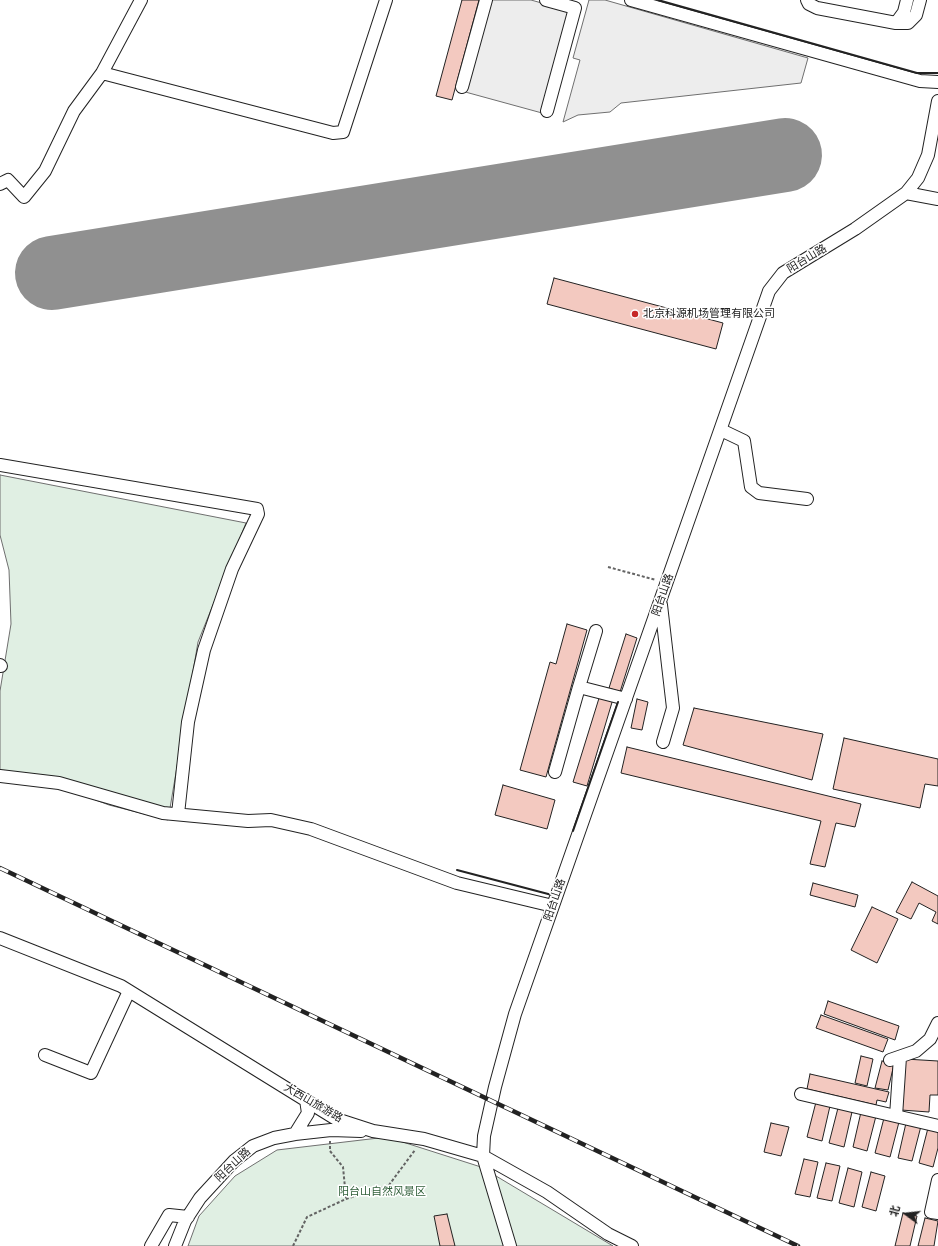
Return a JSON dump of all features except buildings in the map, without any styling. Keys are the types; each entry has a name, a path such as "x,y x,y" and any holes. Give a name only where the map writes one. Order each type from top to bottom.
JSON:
{"street":[{"path":"0,184 8,180 24,197 46,171 74,111 102,73 142,0"},
{"path":"102,73 333,133 343,132 386,0"},
{"path":"462,87 486,0"},
{"path":"546,0 576,4 547,111"},
{"path":"631,0 652,3 920,80 938,82"},
{"path":"807,0 809,4 817,8 896,23 908,23 916,15 920,0"},
{"path":"896,23 904,12 907,0"},
{"name":"阳台山路","path":"510,1246 483,1156 484,1136 495,1087 513,1021 769,291 783,273 855,229 906,193 918,178 928,155 938,101"},
{"path":"906,193 938,199"},
{"path":"721,430 744,441 747,451 751,487 759,493 807,500"},
{"path":"0,465 257,509 258,514 232,569 204,650 188,722 178,814"},
{"path":"660,602 673,708 663,742"},
{"path":"555,772 596,631"},
{"path":"580,687 626,699"},
{"path":"0,776 59,783 163,813 248,820 271,820 311,829 457,883 553,906"},
{"name":"大西山旅游路","path":"0,938 62,962 129,991 336,1119 372,1131 424,1139 483,1156 547,1192 609,1240 632,1246"},
{"path":"45,1055 91,1073 129,991"},
{"path":"896,1116 895,1058 916,1051 930,1039 938,1023"},
{"path":"801,1094 938,1126"},
{"path":"295,1134 302,1126 308,1113 306,1100"},
{"name":"阳台山路","path":"175,1246 188,1217 200,1198 234,1161 253,1146 274,1138 295,1134 331,1130 372,1131"},
{"path":"938,1180 931,1212 938,1213"},
{"path":"151,1246 169,1215 188,1217"}],"path":[{"path":"608,567 667,583"},
{"path":"331,1130 330,1151 343,1167 346,1199"},
{"path":"293,1246 307,1217 346,1199 389,1185 424,1139"}],"green space":[{"path":"0,475 246,523 198,642 168,820 109,805 56,785 0,780 0,691 11,624 9,570 0,535"},
{"name":"阳台山自然风景区","path":"387,1137 481,1167 613,1246 188,1246 199,1216 235,1176 277,1150"}],"shaded area":[{"path":"482,0 531,0 570,11 542,113 458,90"},
{"path":"589,0 605,0 808,58 801,83 621,103 610,112 578,115 563,122 580,60 573,58"}],"runway":[{"path":"52,273 785,155"}],"railway":[{"path":"0,868 798,1246"}],"wall":[{"path":"658,0 917,73 938,73"},
{"path":"573,831 618,702"},
{"path":"457,870 552,895"}],"place":[{"name":"北京科源机场管理有限公司","path":"635,314"}]}
